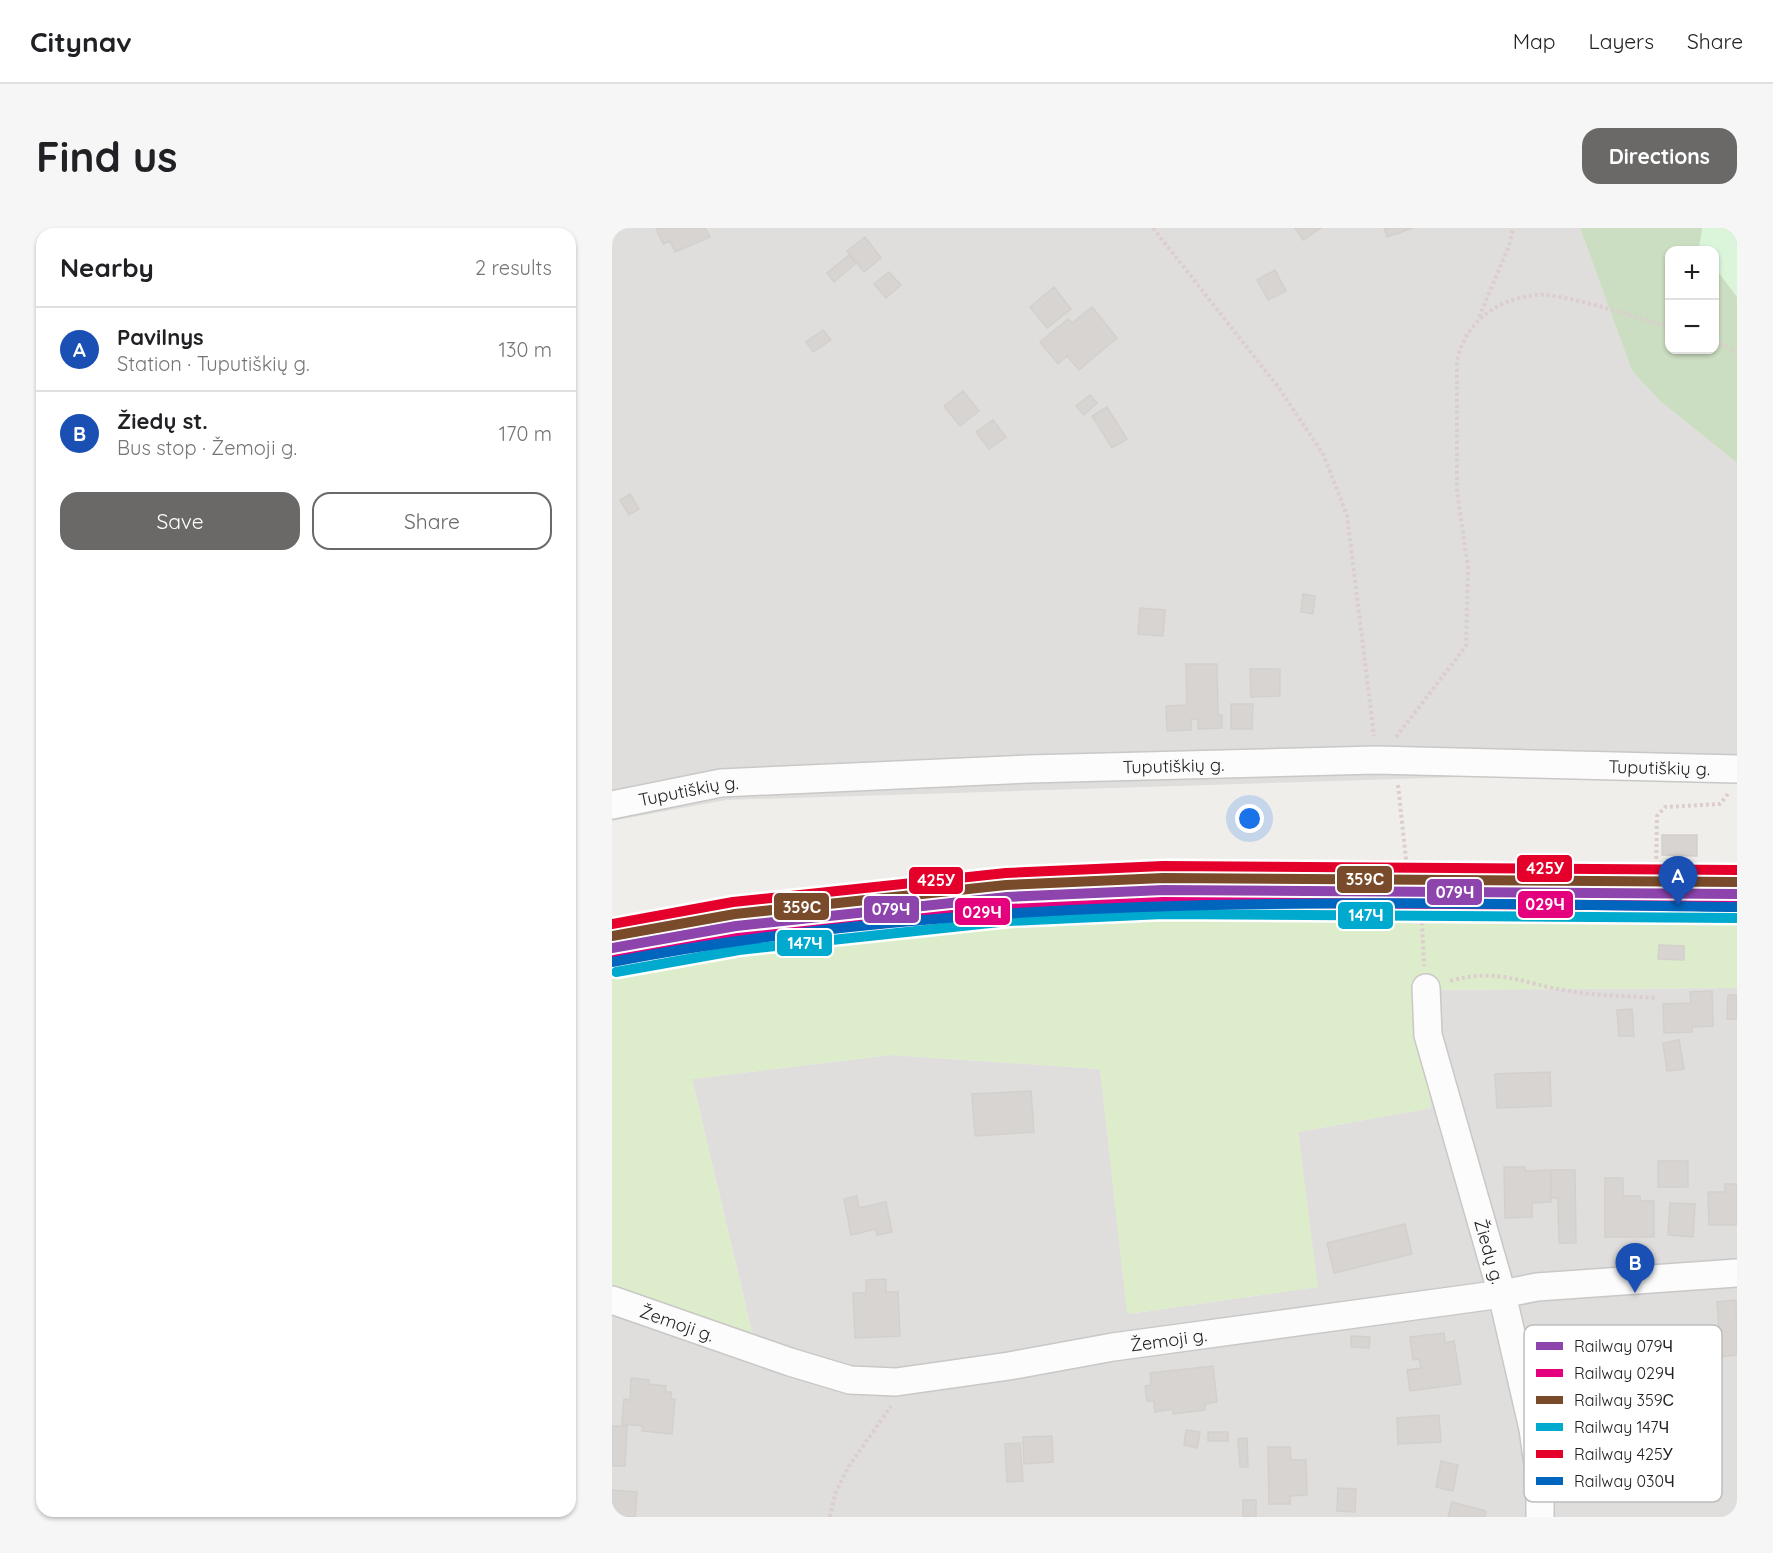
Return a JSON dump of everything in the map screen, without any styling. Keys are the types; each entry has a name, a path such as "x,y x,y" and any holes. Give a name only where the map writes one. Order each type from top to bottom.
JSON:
{"street":[{"name":"Tuputiškių g.","path":"612,805 721,783 1028,769 1386,761 1736,769"},
{"name":"Žiedų g.","path":"1426,988 1428,1035 1502,1294 1524,1390"},
{"name":"Žemoji g.","path":"612,1300 840,1377 896,1382 1009,1366 1113,1347 1502,1294 1537,1287 1737,1273"}],"path":[{"path":"1153,228 1279,388 1323,454 1347,515 1386,761 1408,878 1420,878 1420,922 1426,988 1466,977 1505,976 1566,991 1658,998"},
{"path":"1386,761 1466,646 1468,567 1457,491 1457,361 1460,345 1479,318 1509,246 1513,228"},
{"path":"1479,318 1507,303 1536,295 1563,298 1665,326"},
{"path":"1719,343 1737,352"},
{"path":"1656,877 1657,816 1665,807 1720,804 1728,793 1736,769"},
{"path":"830,1517 835,1494 847,1469 890,1411 896,1393 896,1382"}],"shaded area":[{"path":"612,228 1580,228 1632,371 1659,400 1737,463 1737,780 1526,775 726,800 612,821"},
{"path":"1737,988 1737,1517 612,1517 612,1287 753,1336 692,1079 891,1055 1100,1069 1128,1314 1317,1287 1298,1132 1431,1108 1414,990"}],"green space":[{"path":"1580,228 1737,228 1737,463 1659,400 1632,371"},
{"path":"1702,228 1737,228 1737,297 1719,273 1719,246 1699,246"},
{"path":"1343,913 1737,918 1737,988 1414,990 1431,1108 1298,1132 1318,1287 1127,1314 1100,1069 891,1055 692,1079 753,1337 612,1287 612,979 684,964 833,940 1006,928"}],"building":[{"path":"656,228 705,228 710,237 675,252 670,241 663,244"},
{"path":"1295,228 1321,228 1303,240"},
{"path":"1384,228 1413,228 1387,237"},
{"path":"865,237 881,258 864,272 847,251"},
{"path":"849,255 856,263 834,282 827,273"},
{"path":"1275,270 1286,291 1268,300 1257,280"},
{"path":"889,272 901,285 886,298 874,284"},
{"path":"1054,287 1071,309 1047,328 1030,307"},
{"path":"1092,307 1117,338 1079,370 1067,356 1058,364 1040,342 1068,319 1072,323"},
{"path":"823,330 831,340 813,352 806,342"},
{"path":"963,391 979,411 960,426 944,406"},
{"path":"1090,395 1097,403 1084,415 1076,406"},
{"path":"1107,407 1127,439 1112,448 1092,416"},
{"path":"993,420 1006,437 989,449 976,432"},
{"path":"630,494 639,509 629,515 620,500"},
{"path":"1303,594 1315,596 1313,614 1301,612"},
{"path":"1140,608 1165,610 1163,636 1138,634"},
{"path":"1186,664 1217,664 1218,715 1222,715 1222,728 1198,729 1198,719 1191,719 1191,730 1167,731 1166,706 1187,705"},
{"path":"1250,669 1280,669 1280,696 1251,697"},
{"path":"1231,704 1253,704 1252,729 1231,729"},
{"path":"1662,835 1697,835 1697,856 1662,855"},
{"path":"1659,945 1684,946 1684,960 1658,959"},
{"path":"1712,991 1713,1026 1692,1027 1692,1032 1664,1033 1663,1004 1691,1003 1690,992"},
{"path":"1728,995 1737,995 1737,1019 1727,1019"},
{"path":"1632,1009 1634,1036 1619,1036 1617,1010"},
{"path":"1679,1040 1684,1069 1667,1071 1663,1043"},
{"path":"1550,1072 1551,1106 1497,1108 1495,1074"},
{"path":"1031,1091 1034,1132 975,1136 972,1094"},
{"path":"1658,1161 1688,1161 1688,1187 1658,1187"},
{"path":"1504,1167 1525,1167 1525,1171 1551,1170 1551,1202 1532,1203 1532,1217 1505,1218"},
{"path":"1551,1170 1575,1170 1576,1243 1559,1243 1558,1198 1551,1198"},
{"path":"1605,1178 1623,1178 1623,1196 1640,1196 1640,1201 1654,1201 1654,1237 1605,1237"},
{"path":"1725,1184 1737,1184 1737,1225 1709,1225 1708,1192 1725,1192"},
{"path":"857,1196 859,1208 886,1202 892,1232 877,1235 876,1229 851,1235 844,1199"},
{"path":"1670,1203 1695,1204 1693,1237 1668,1235"},
{"path":"1405,1224 1412,1254 1334,1273 1327,1243"},
{"path":"886,1279 886,1292 898,1292 900,1336 855,1338 853,1293 866,1293 866,1280"},
{"path":"1736,1300 1737,1355 1722,1357 1722,1325 1719,1325 1717,1302"},
{"path":"1444,1333 1445,1343 1454,1341 1461,1384 1410,1391 1407,1370 1421,1368 1419,1359 1413,1360 1410,1337"},
{"path":"1351,1336 1370,1337 1369,1348 1351,1347"},
{"path":"1213,1366 1217,1402 1205,1404 1205,1410 1173,1414 1173,1409 1155,1412 1154,1401 1147,1401 1145,1386 1151,1385 1150,1373"},
{"path":"631,1378 649,1380 649,1384 666,1386 665,1392 671,1392 671,1399 675,1399 672,1434 642,1431 643,1426 622,1424 624,1399 630,1400"},
{"path":"1439,1415 1441,1442 1398,1444 1397,1418"},
{"path":"612,1426 627,1426 625,1466 612,1466"},
{"path":"1186,1430 1200,1432 1197,1448 1184,1445"},
{"path":"1208,1432 1228,1432 1228,1441 1208,1441"},
{"path":"1052,1436 1053,1462 1024,1464 1023,1437"},
{"path":"1247,1438 1248,1467 1240,1467 1238,1439"},
{"path":"1020,1443 1023,1481 1007,1482 1005,1444"},
{"path":"1268,1447 1290,1447 1291,1460 1306,1460 1307,1495 1290,1496 1290,1504 1269,1504"},
{"path":"1441,1461 1458,1465 1453,1491 1436,1487"},
{"path":"1338,1488 1356,1489 1355,1512 1337,1511"},
{"path":"612,1490 637,1492 635,1517 612,1517"},
{"path":"1243,1500 1256,1500 1256,1517 1243,1517"},
{"path":"1452,1502 1486,1511 1485,1517 1448,1517"}],"rail line":[{"name":"425У","path":"612,924 733,902 1006,873 1163,866 1737,870"},
{"name":"359С","path":"612,936 735,914 1006,885 1163,878 1737,882"},
{"name":"079Ч","path":"612,948 736,926 1007,897 1163,890 1737,894"},
{"name":"029Ч","path":"614,960 738,938 1008,909 1163,902 1737,906"},
{"name":"030Ч","path":"612,962 751,939 891,923 1032,912 1314,903 1737,907"},
{"name":"147Ч","path":"616,972 739,950 1009,921 1163,914 1737,918"}],"place":[{"name":"Pavilnys","path":"1678,906"},
{"name":"Žiedų st.","path":"1635,1293"}]}
